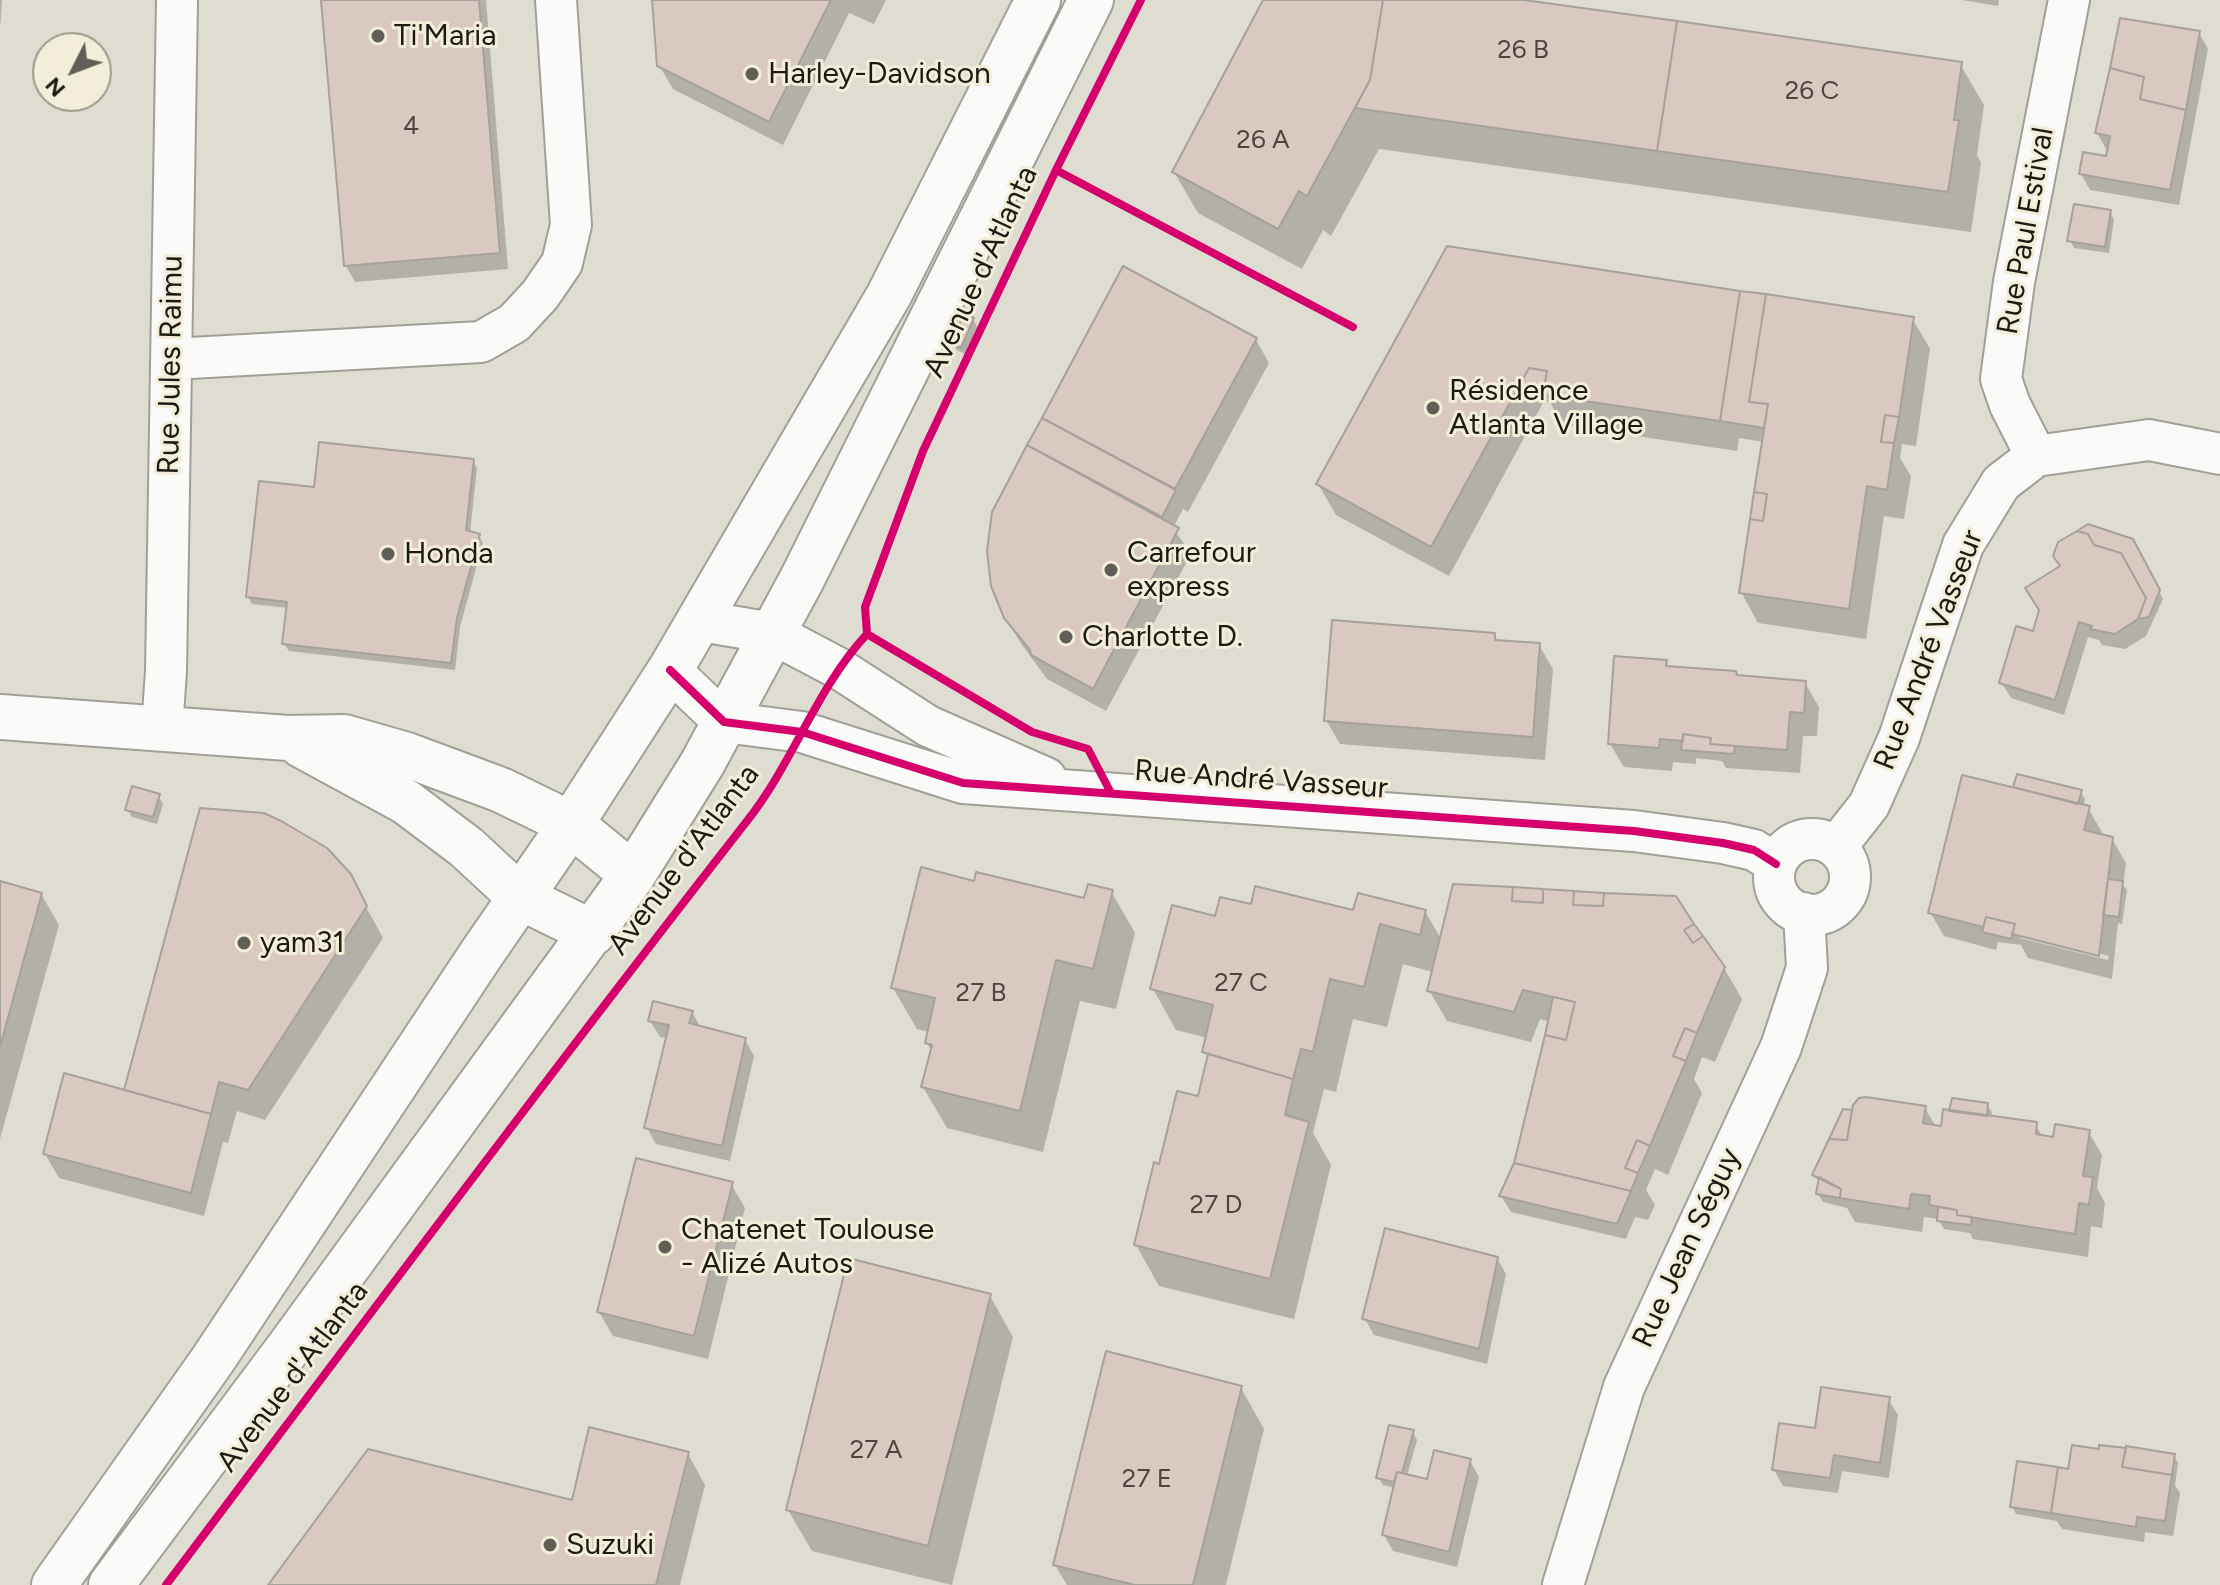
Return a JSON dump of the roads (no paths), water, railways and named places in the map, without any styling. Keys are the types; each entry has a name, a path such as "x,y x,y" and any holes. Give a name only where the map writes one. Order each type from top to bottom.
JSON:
{"main road":[{"path":"54,1585 214,1358 571,824 701,621 889,295 1038,0"},
{"name":"Avenue d'Atlanta","path":"111,1585 593,933 702,764 772,633 1091,0"},
{"path":"0,717 288,738 344,737 407,755 501,790 571,824 633,875"},
{"path":"288,738 406,802 466,847 520,897 593,933"}],"street":[{"name":"Rue Jules Raimu","path":"162,729 166,671 177,0"},
{"path":"172,359 481,342 514,323 540,295 562,263 571,225 556,0"},
{"name":"Rue Paul Estival","path":"2036,456 2010,405 2001,379 2014,282 2069,0"},
{"name":"Rue André Vasseur","path":"1836,847 1869,805 1899,738 1963,545 2001,483 2036,456 2149,440 2220,454"},
{"name":"Rue André Vasseur","path":"701,621 772,633 838,668 928,726 1079,792"},
{"path":"670,670 724,722"},
{"name":"Rue André Vasseur","path":"724,722 802,732 963,783 1634,831 1754,850 1776,864"},
{"path":"1814,839 1836,847 1849,869 1846,893 1828,911 1804,913 1782,901 1774,877 1781,854 1802,840 1814,839"},
{"name":"Rue Jean Séguy","path":"1563,1585 1624,1387 1781,1047 1807,968 1804,913"}],"place":[{"name":"Ti'Maria","path":"378,36"},
{"name":"Harley-Davidson","path":"752,74"},
{"name":"Résidence Atlanta Village","path":"1433,408"},
{"name":"Honda","path":"388,554"},
{"name":"Carrefour express","path":"1111,570"},
{"name":"Charlotte D.","path":"1066,637"},
{"name":"yam31","path":"244,943"},
{"name":"Chatenet Toulouse - Alizé Autos","path":"665,1247"},
{"name":"Suzuki","path":"550,1545"}]}
